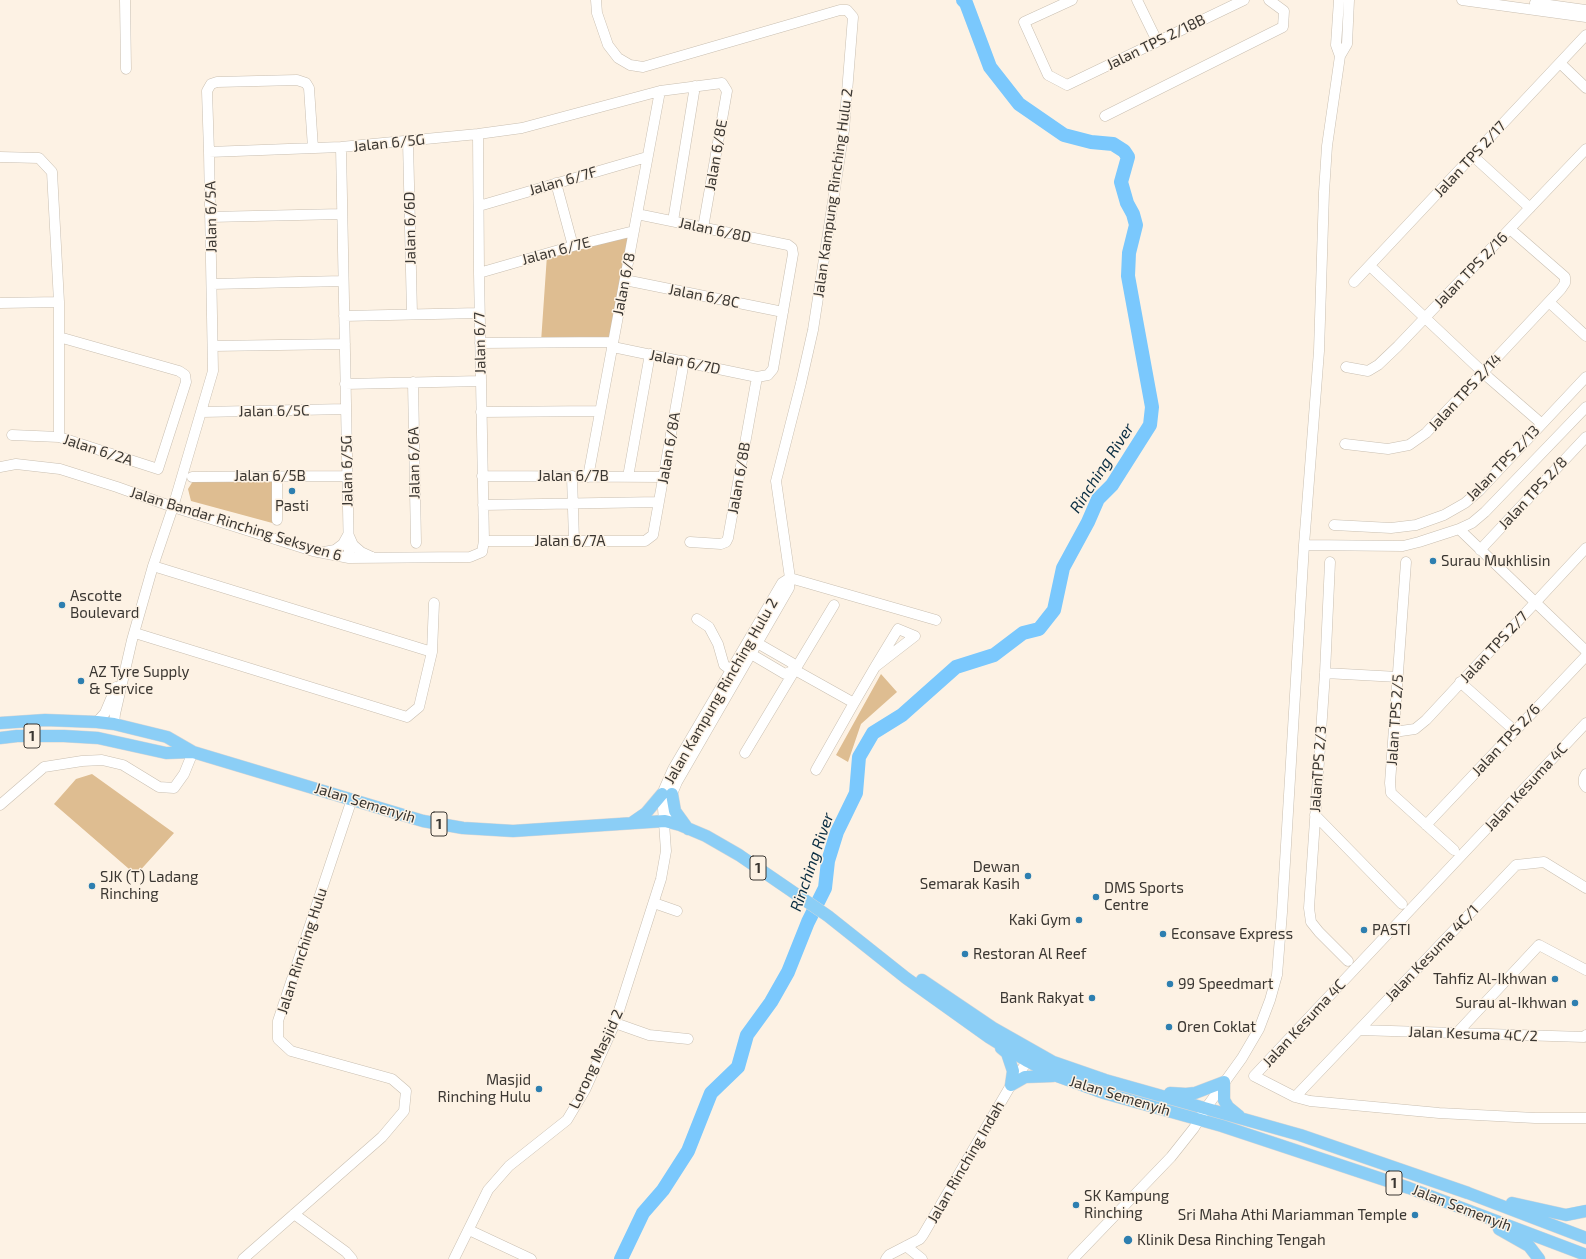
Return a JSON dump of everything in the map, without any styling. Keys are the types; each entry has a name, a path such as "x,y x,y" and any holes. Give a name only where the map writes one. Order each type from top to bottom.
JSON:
{"main road":[{"name":"Jalan Semenyih","path":"3,720 45,720 114,724 167,737 193,752 423,821 462,828 513,831 612,825 666,824 706,836"},
{"name":"Jalan Semenyih","path":"0,738 17,736 64,736 98,738 166,753 193,752"},
{"path":"633,822 646,813 667,794 675,811 688,829"},
{"name":"Jalan Semenyih","path":"612,825 633,822 666,824 688,829 706,836 739,855 828,916 906,978 990,1038 1030,1056 1139,1090 1307,1137 1468,1192 1586,1238"},
{"name":"Jalan Semenyih","path":"860,941 908,970 1015,1041 1030,1056 1057,1076 1104,1093 1222,1126 1409,1188 1586,1255"},
{"name":"1","path":"990,1038 1007,1053 1012,1071 1011,1085"},
{"path":"1011,1085 1025,1077 1042,1075 1057,1076"},
{"path":"1139,1090 1186,1094 1195,1093 1224,1082 1224,1100 1228,1107 1242,1118"},
{"path":"1468,1192 1566,1215 1586,1211"},
{"path":"1453,1205 1529,1246 1539,1259"}],"street":[{"path":"125,0 126,69"},
{"name":"Jalan Kampung Rinching Hulu 2","path":"596,0 597,14 608,44 618,58 630,65 643,67 840,10 847,10 853,17 844,130 813,330 776,481 790,578 782,583 754,641 731,670 673,769 667,794 666,824"},
{"name":"Jalan TPS 2/18B","path":"1072,0 1024,22 1048,75 1067,85 1244,0"},
{"path":"1137,0 1157,41"},
{"path":"1106,116 1283,27 1284,11 1269,0"},
{"path":"1339,0 1336,45 1340,56"},
{"path":"1073,1259 1171,1157 1194,1128 1206,1108 1242,1058 1259,1029 1270,1000 1277,975 1304,545 1319,351 1327,146 1340,56 1347,44 1350,0"},
{"path":"1462,0 1586,17"},
{"path":"1511,0 1586,10"},
{"name":"Jalan TPS 2/17","path":"1354,282 1586,36"},
{"path":"1560,63 1586,88"},
{"name":"Jalan 6/5A","path":"128,659 152,566 173,507 213,371 207,90 210,84 217,82 297,80 306,83 309,88 313,148"},
{"name":"Jalan 6/5G","path":"348,558 341,147 478,134 522,128 660,91 722,83"},
{"name":"Jalan 6/8E","path":"703,228 727,91 722,83"},
{"path":"673,221 695,86"},
{"name":"Jalan 6/8","path":"588,476 660,91"},
{"name":"Jalan 6/7","path":"478,134 478,273 484,541 482,552"},
{"name":"Jalan 6/6D","path":"408,141 412,314"},
{"path":"209,152 341,147"},
{"name":"Jalan TPS 2/16","path":"1346,367 1368,370 1378,365 1586,150"},
{"path":"1473,156 1530,208"},
{"path":"0,157 39,158 52,172 59,337 59,437"},
{"name":"Jalan 6/7F","path":"479,206 647,158"},
{"path":"556,183 573,246"},
{"path":"210,217 342,214"},
{"name":"Jalan 6/8D","path":"638,214 788,245 792,248 793,254 783,312"},
{"name":"Jalan TPS 2/14","path":"1345,444 1388,449 1409,444 1426,433 1561,289 1565,283 1565,277 1510,229"},
{"name":"Jalan 6/7E","path":"478,273 573,246 634,231"},
{"path":"1370,266 1483,372 1542,424"},
{"name":"Jalan 6/8C","path":"625,280 783,312"},
{"path":"212,284 343,281"},
{"path":"0,303 58,302"},
{"path":"1549,302 1586,336"},
{"path":"757,377 768,375 773,368 783,312"},
{"path":"344,316 479,313"},
{"name":"Jalan 6/2A","path":"12,435 59,437 158,469 186,382 185,375 179,371 59,337"},
{"name":"Jalan 6/7D","path":"480,343 613,344 684,362 757,377"},
{"path":"213,346 344,344"},
{"path":"628,477 650,354"},
{"name":"Jalan 6/8A","path":"654,534 684,362"},
{"name":"Jalan 6/8B","path":"690,542 721,544 726,542 728,538 757,377"},
{"name":"Jalan TPS 2/13","path":"1334,525 1391,528 1416,525 1444,515 1465,503 1479,492 1586,377"},
{"path":"345,384 481,381"},
{"name":"Jalan 6/6A","path":"413,382 416,543"},
{"path":"1304,545 1403,546 1425,541 1472,523 1485,512 1586,407"},
{"name":"Jalan 6/5C","path":"202,412 346,409"},
{"path":"481,412 600,411"},
{"name":"Jalan TPS 2/8","path":"1480,550 1586,437"},
{"name":"Jalan Bandar Rinching Seksyen 6","path":"0,460 16,464 60,469 200,516 322,552 348,558 470,557 482,552"},
{"name":"Jalan Bandar Rinching Seksyen 6","path":"0,468 16,464"},
{"path":"277,476 277,520"},
{"name":"Jalan 6/5B","path":"192,477 347,476"},
{"name":"Jalan 6/7B","path":"482,476 664,477"},
{"path":"572,476 574,541"},
{"path":"153,501 164,500 172,497 178,491 181,500 200,516"},
{"path":"483,505 659,502"},
{"path":"1458,529 1586,652"},
{"name":"Jalan 6/7A","path":"484,541 645,541 654,534"},
{"path":"322,552 335,550 343,544 348,535"},
{"path":"348,535 353,545 361,552 374,558"},
{"name":"Jalan TPS 2/7","path":"1394,732 1415,729 1586,548"},
{"name":"JalanTPS 2/3","path":"1330,562 1325,673 1309,908 1311,922 1318,932 1348,961"},
{"name":"Jalan TPS 2/5","path":"1406,562 1390,783 1391,793 1454,850"},
{"path":"152,566 432,652"},
{"path":"790,578 936,620"},
{"path":"135,633 407,717 419,706 432,652 434,603"},
{"path":"745,753 834,605"},
{"path":"697,618 709,627 718,644 724,665 731,670"},
{"path":"754,641 792,664 795,670 854,703"},
{"path":"747,651 785,674 795,670"},
{"name":"Jalan Kampung Rinching Hulu 2","path":"667,794 747,651"},
{"name":"Jalan TPS 2/6","path":"1426,825 1586,656"},
{"path":"97,722 105,713 122,669 128,659"},
{"path":"114,724 128,659"},
{"path":"816,770 875,667"},
{"path":"1325,673 1398,677"},
{"path":"1460,682 1515,731"},
{"name":"Jalan Kesuma 4C","path":"1586,723 1254,1076 1295,1097 1310,1100 1439,1113 1535,1118 1586,1118"},
{"path":"0,805 44,767 82,761 102,760 123,765 160,787 174,788 184,774 193,752"},
{"path":"1586,774 1584,784 1586,787"},
{"name":"Jalan Rinching Hulu","path":"243,1259 382,1137 404,1111 406,1091 392,1079 291,1051 278,1039 278,1021 352,799"},
{"path":"1315,815 1402,904"},
{"name":"Lorong Masjid 2","path":"454,1259 488,1190 509,1166 567,1120 585,1090 615,1023 654,903 661,880 666,851 666,824"},
{"name":"Jalan Kesuma 4C/1","path":"1295,1097 1516,865 1544,862 1586,888"},
{"path":"654,903 677,911"},
{"path":"1457,1033 1539,945 1586,970"},
{"path":"615,1023 649,1035 688,1039"},
{"name":"Jalan Kesuma 4C/2","path":"1359,1030 1584,1037 1586,1035"},
{"name":"Jalan Rinching Indah","path":"886,1259 889,1255 920,1238 923,1234 1011,1085 1030,1056"},
{"path":"294,1214 346,1252 352,1259"},
{"path":"469,1230 531,1259"},
{"path":"906,1246 922,1259"}],"shaded area":[{"path":"632,233 613,341 541,342 547,255"},
{"path":"276,479 276,524 191,501 188,489 193,481"},
{"path":"881,674 897,692 861,724 848,762 836,755"},
{"path":"92,774 174,833 136,875 54,804 76,779"}],"waterway":[{"name":"Rinching River","path":"621,1259 643,1213 663,1190 688,1151 711,1093 738,1067 747,1035 771,1002 788,972 808,922 825,888 828,861 837,832 856,793 859,757 873,733 902,715 956,667 994,655 1023,633 1039,629 1054,610 1063,568 1088,522 1098,499 1112,485 1150,425 1152,407 1128,276 1129,253 1136,225 1133,214 1127,203 1121,182 1128,157 1124,151 1113,144 1091,142 1064,135 1019,104 990,67 966,3 963,0"}],"place":[{"name":"Pasti","path":"292,491"},
{"name":"Surau Mukhlisin","path":"1433,561"},
{"name":"Ascotte Boulevard","path":"62,605"},
{"name":"AZ Tyre Supply & Service","path":"81,681"},
{"name":"Dewan Semarak Kasih","path":"1028,876"},
{"name":"SJK (T) Ladang Rinching","path":"92,886"},
{"name":"DMS Sports Centre","path":"1096,897"},
{"name":"Kaki Gym","path":"1079,920"},
{"name":"PASTI","path":"1364,930"},
{"name":"Econsave Express","path":"1163,934"},
{"name":"Restoran Al Reef","path":"965,954"},
{"name":"Tahfiz Al-Ikhwan","path":"1555,979"},
{"name":"99 Speedmart","path":"1170,984"},
{"name":"Bank Rakyat","path":"1092,998"},
{"name":"Surau al-Ikhwan","path":"1575,1003"},
{"name":"Oren Coklat","path":"1169,1027"},
{"name":"Masjid Rinching Hulu","path":"539,1089"},
{"name":"SK Kampung Rinching","path":"1076,1205"},
{"name":"Sri Maha Athi Mariamman Temple","path":"1415,1215"},
{"name":"Klinik Desa Rinching Tengah","path":"1128,1240"}]}
